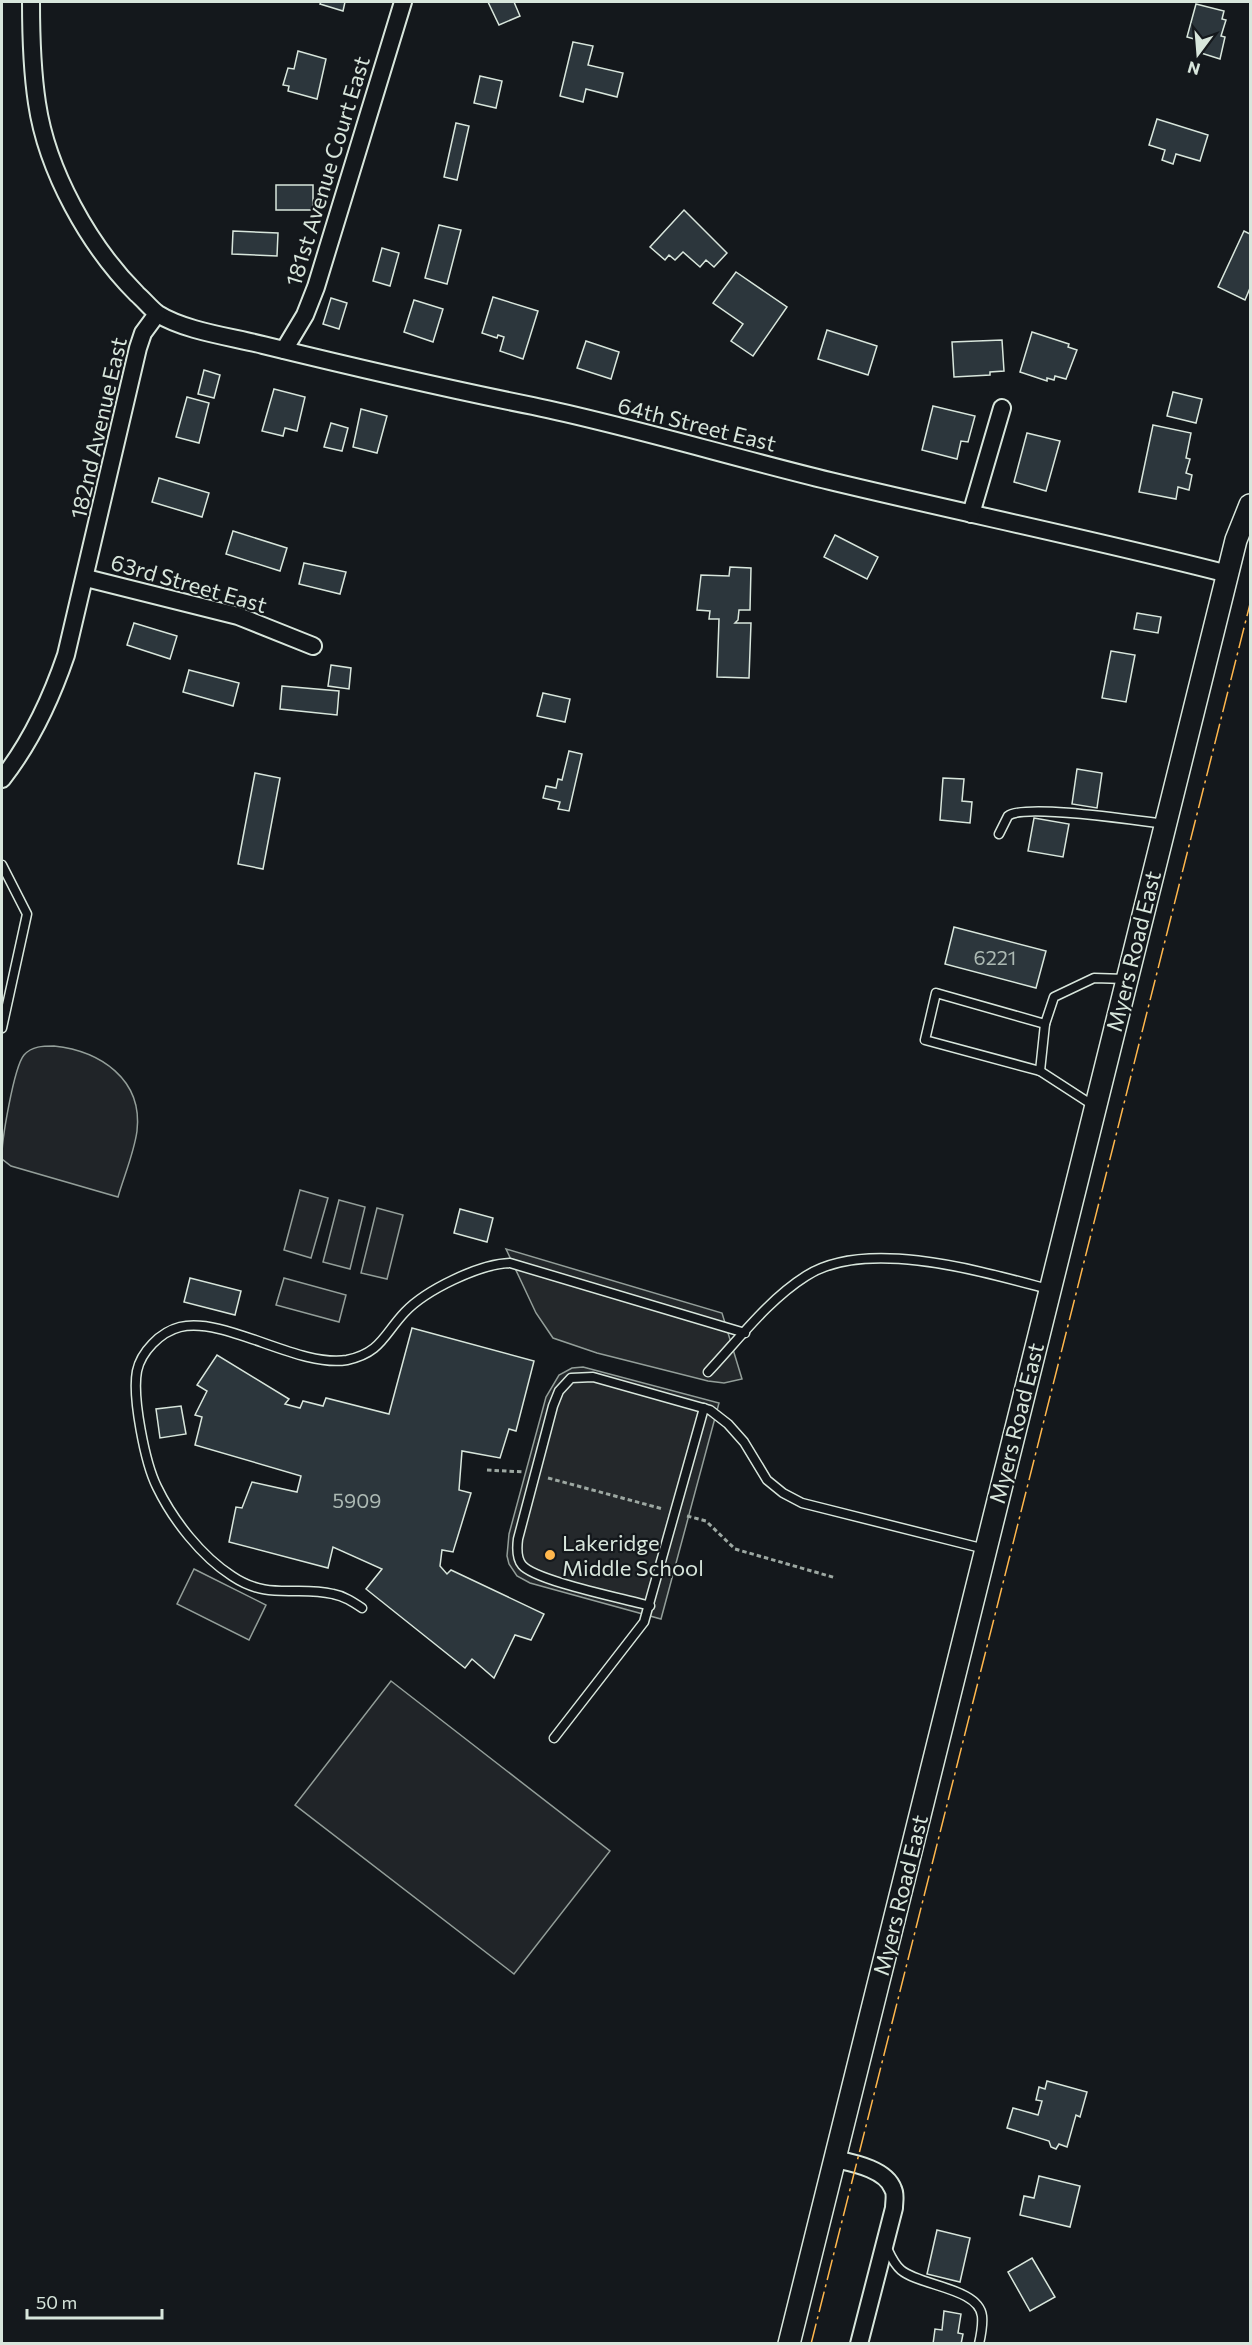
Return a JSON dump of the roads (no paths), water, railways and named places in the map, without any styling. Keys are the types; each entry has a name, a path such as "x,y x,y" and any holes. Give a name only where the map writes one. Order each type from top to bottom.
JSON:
{"street":[{"path":"31,2 31,48 37,105 55,165 80,220 98,248 114,269 157,314"},
{"name":"181st Avenue Court East","path":"284,350 305,315 316,287 403,2"},
{"name":"64th Street East","path":"157,314 197,328 413,382 537,407 971,514 1121,546 1228,574"},
{"name":"182nd Avenue East","path":"2,779 31,736 52,696 66,655 86,578 138,348 143,333 157,314"},
{"path":"971,514 1002,408"},
{"name":"Myers Road East","path":"789,2343 1236,540 1251,505"},
{"name":"63rd Street East","path":"86,578 238,616 313,646"},
{"path":"835,2159 858,2164 888,2179 894,2190 894,2208 859,2343"}],"lane":[{"path":"999,834 1008,816 1018,812 1073,814 1165,824"},
{"path":"2,865 27,915 2,1028"},
{"path":"1040,1071 1045,1024 1054,997 1094,978 1126,979"},
{"path":"1045,1024 936,993 925,1040 1040,1071 1094,1106"},
{"path":"708,1372 789,1289 808,1275 838,1262 879,1258 915,1260 1049,1289"},
{"path":"362,1608 333,1594 284,1593 242,1582 203,1552 171,1512 150,1472 136,1382 142,1358 164,1334 193,1325 319,1359 346,1360 359,1357 379,1346 406,1311 418,1302 478,1269 496,1263 510,1263 745,1333"},
{"path":"650,1606 546,1578 528,1571 519,1560 518,1539 553,1406 559,1391 568,1381 586,1377 704,1408 728,1424 744,1442 767,1480 783,1493 802,1503 985,1549"},
{"path":"554,1738 644,1622 704,1408"},
{"path":"885,2243 900,2269 914,2278 966,2294 976,2304 982,2314 979,2343"}],"place":[{"name":"Lakeridge Middle School","path":"550,1555"}]}
